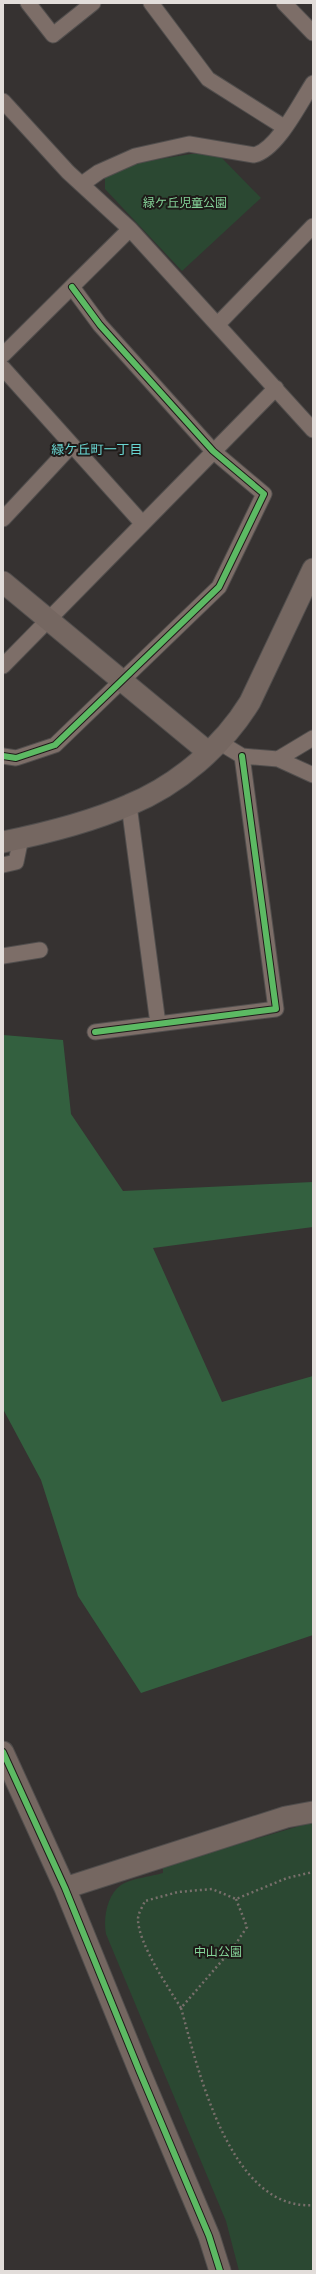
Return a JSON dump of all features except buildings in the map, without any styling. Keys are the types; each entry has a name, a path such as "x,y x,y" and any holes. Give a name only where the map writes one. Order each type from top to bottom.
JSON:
{"street":[{"path":"28,3 53,35 92,3"},
{"path":"151,3 208,79 284,127"},
{"path":"284,3 313,33"},
{"path":"82,184 98,172 135,156 189,144 254,155 262,153 269,148 313,83"},
{"path":"3,101 68,172 130,229 313,430"},
{"path":"218,324 313,226"},
{"path":"3,355 130,229"},
{"path":"3,756 16,758 55,745 219,587 264,494 213,451 100,325 72,286"},
{"path":"3,368 142,523"},
{"path":"3,666 276,388"},
{"path":"3,519 72,445"},
{"path":"3,865 16,862 12,840 129,805 166,786 214,747 238,722 250,702 313,569"},
{"path":"3,582 123,681 214,747 242,756 278,759 313,775"},
{"path":"278,759 313,738"},
{"path":"95,1032 276,1009 242,756"},
{"path":"129,805 158,1024"},
{"path":"3,956 40,950"},
{"path":"3,1752 65,1888 209,2236 220,2271"},
{"path":"65,1888 286,1817 313,1812"}],"path":[{"path":"313,1872 287,1878 236,1899 212,1889 178,1892 145,1901 138,1918 141,1933 157,1969 181,2008 196,2062 211,2105 226,2140 250,2178 279,2199 313,2205"},
{"path":"181,2008 233,1948 247,1927 236,1899"}],"green space":[{"name":"緑ケ丘児童公園","path":"191,154 218,154 261,198 182,271 105,189 105,176 142,162"},
{"path":"3,1035 63,1040 71,1114 123,1191 313,1182 313,1227 153,1248 222,1402 313,1376 313,1635 141,1693 78,1596 41,1480 3,1409"},
{"name":"中山公園","path":"313,1822 313,2271 239,2271 226,2221 106,1934 105,1921 107,1907 116,1889 125,1883 135,1879 163,1873 163,1868 230,1843 232,1846"}],"cycle path":[{"path":"3,756 16,758 55,745 219,587 264,494 213,451 100,325 72,287"},
{"path":"95,1032 276,1009 242,756"},
{"path":"3,1752 65,1888 139,2070 209,2236 220,2271"}],"district":[{"name":"緑ケ丘町一丁目","path":"97,449"}]}
